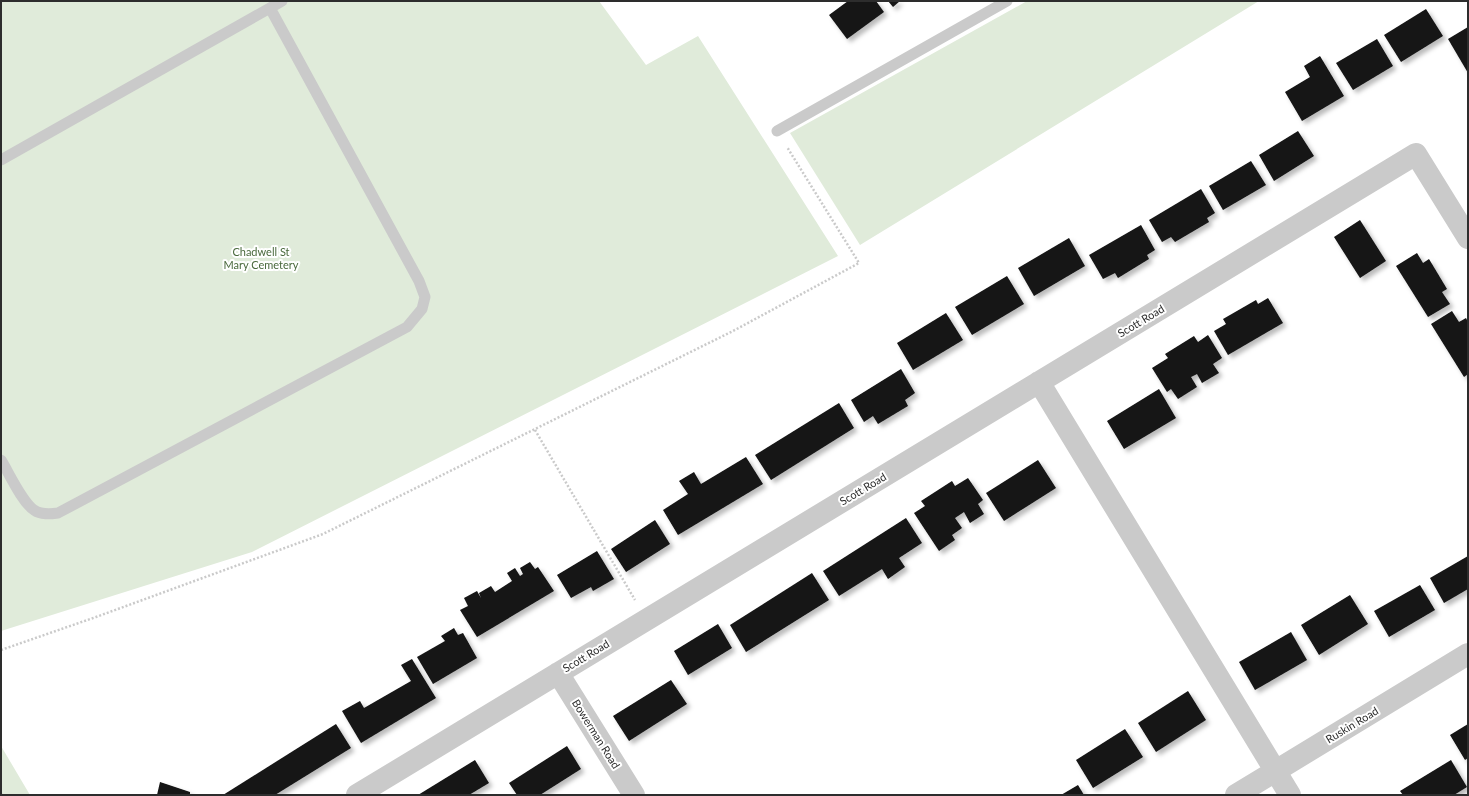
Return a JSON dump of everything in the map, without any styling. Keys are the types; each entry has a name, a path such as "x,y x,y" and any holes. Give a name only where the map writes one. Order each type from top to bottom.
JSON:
{"street":[{"name":"Scott Road","path":"357,795 1416,154 1468,238"},
{"path":"1039,382 1290,795"},
{"name":"Ruskin Road","path":"1236,795 1468,654"},
{"name":"Bowerman Road","path":"558,673 634,795"}],"lane":[{"path":"1,160 282,1"},
{"path":"777,132 1007,1"},
{"path":"1,460 26,501 34,510 44,514 58,513 407,327 422,309 426,297 419,281 270,8"}],"path":[{"path":"1,650 323,534 733,331 859,263 777,132"},
{"path":"535,430 647,620"}],"green space":[{"name":"Chadwell St Mary Cemetery","path":"1,1 599,1 646,65 698,36 838,256 252,552 1,631"},
{"path":"1027,1 1259,1 860,245 790,133"},
{"path":"1,746 30,795 1,795"}],"building":[{"path":"848,1 876,1 884,12 847,39 829,15"},
{"path":"888,1 900,1 893,7"},
{"path":"1426,9 1443,36 1401,62 1384,35"},
{"path":"1468,27 1468,73 1448,39"},
{"path":"1377,39 1393,66 1353,90 1336,63"},
{"path":"1320,56 1344,96 1302,121 1285,92 1310,77 1304,66"},
{"path":"1298,131 1314,156 1274,181 1259,155"},
{"path":"1251,161 1266,185 1223,210 1209,186"},
{"path":"1201,189 1215,213 1207,218 1209,222 1175,242 1171,237 1162,242 1149,220"},
{"path":"1360,220 1386,261 1360,278 1334,237"},
{"path":"1141,225 1155,250 1147,255 1149,259 1118,278 1115,273 1103,279 1089,255"},
{"path":"1069,238 1085,266 1034,296 1018,268"},
{"path":"1417,253 1423,263 1429,259 1447,289 1442,292 1450,304 1428,317 1396,266"},
{"path":"1007,276 1024,304 972,335 955,307"},
{"path":"1268,298 1283,323 1228,355 1214,331 1226,324 1223,319 1256,300 1258,304"},
{"path":"1452,311 1459,322 1466,318 1468,322 1468,374 1464,377 1431,324"},
{"path":"946,313 963,340 913,370 897,343"},
{"path":"1208,335 1222,358 1213,364 1219,373 1202,383 1197,374 1191,377 1197,387 1178,399 1171,389 1167,392 1152,368 1168,358 1165,354 1194,336 1198,342"},
{"path":"901,369 915,393 905,400 908,406 878,424 873,416 864,422 851,400"},
{"path":"1159,389 1176,418 1124,449 1107,421"},
{"path":"839,403 854,428 771,480 755,455"},
{"path":"746,457 763,484 678,535 663,510 688,494 679,481 694,472 701,484"},
{"path":"1038,460 1056,488 1004,521 986,493"},
{"path":"968,478 983,500 978,504 984,514 970,523 964,512 955,518 962,528 952,535 955,540 939,551 914,513 925,506 921,501 952,481 955,486"},
{"path":"906,518 922,543 899,558 905,567 888,579 882,569 839,596 823,571"},
{"path":"655,520 670,544 626,572 611,549"},
{"path":"597,551 614,579 593,591 591,587 571,598 557,575"},
{"path":"1468,556 1468,589 1444,603 1430,578"},
{"path":"530,562 535,569 538,567 554,591 477,637 460,610 468,606 464,598 477,591 481,598 479,593 491,586 495,592 512,581 507,573 515,568 520,576 523,574 520,568"},
{"path":"812,573 829,600 746,652 730,625"},
{"path":"1420,585 1435,610 1389,637 1374,611"},
{"path":"1350,595 1368,624 1319,655 1301,625"},
{"path":"718,624 732,648 688,675 674,651"},
{"path":"454,628 458,635 463,633 477,658 433,684 417,657 445,641 441,636"},
{"path":"1291,632 1307,660 1255,690 1239,662"},
{"path":"412,659 436,698 361,743 342,711 360,701 364,708 411,681 401,665"},
{"path":"671,680 687,704 629,741 613,716"},
{"path":"1188,691 1206,720 1156,752 1138,723"},
{"path":"336,724 351,748 275,795 223,795"},
{"path":"1468,724 1468,758 1465,760 1450,735"},
{"path":"1125,729 1143,757 1093,788 1076,760"},
{"path":"567,746 581,769 540,795 517,795 509,783"},
{"path":"475,760 489,783 469,795 418,795"},
{"path":"1451,760 1467,787 1454,795 1403,795 1400,791"},
{"path":"160,782 190,792 190,795 157,795"},
{"path":"1078,785 1084,795 1061,795"}]}
